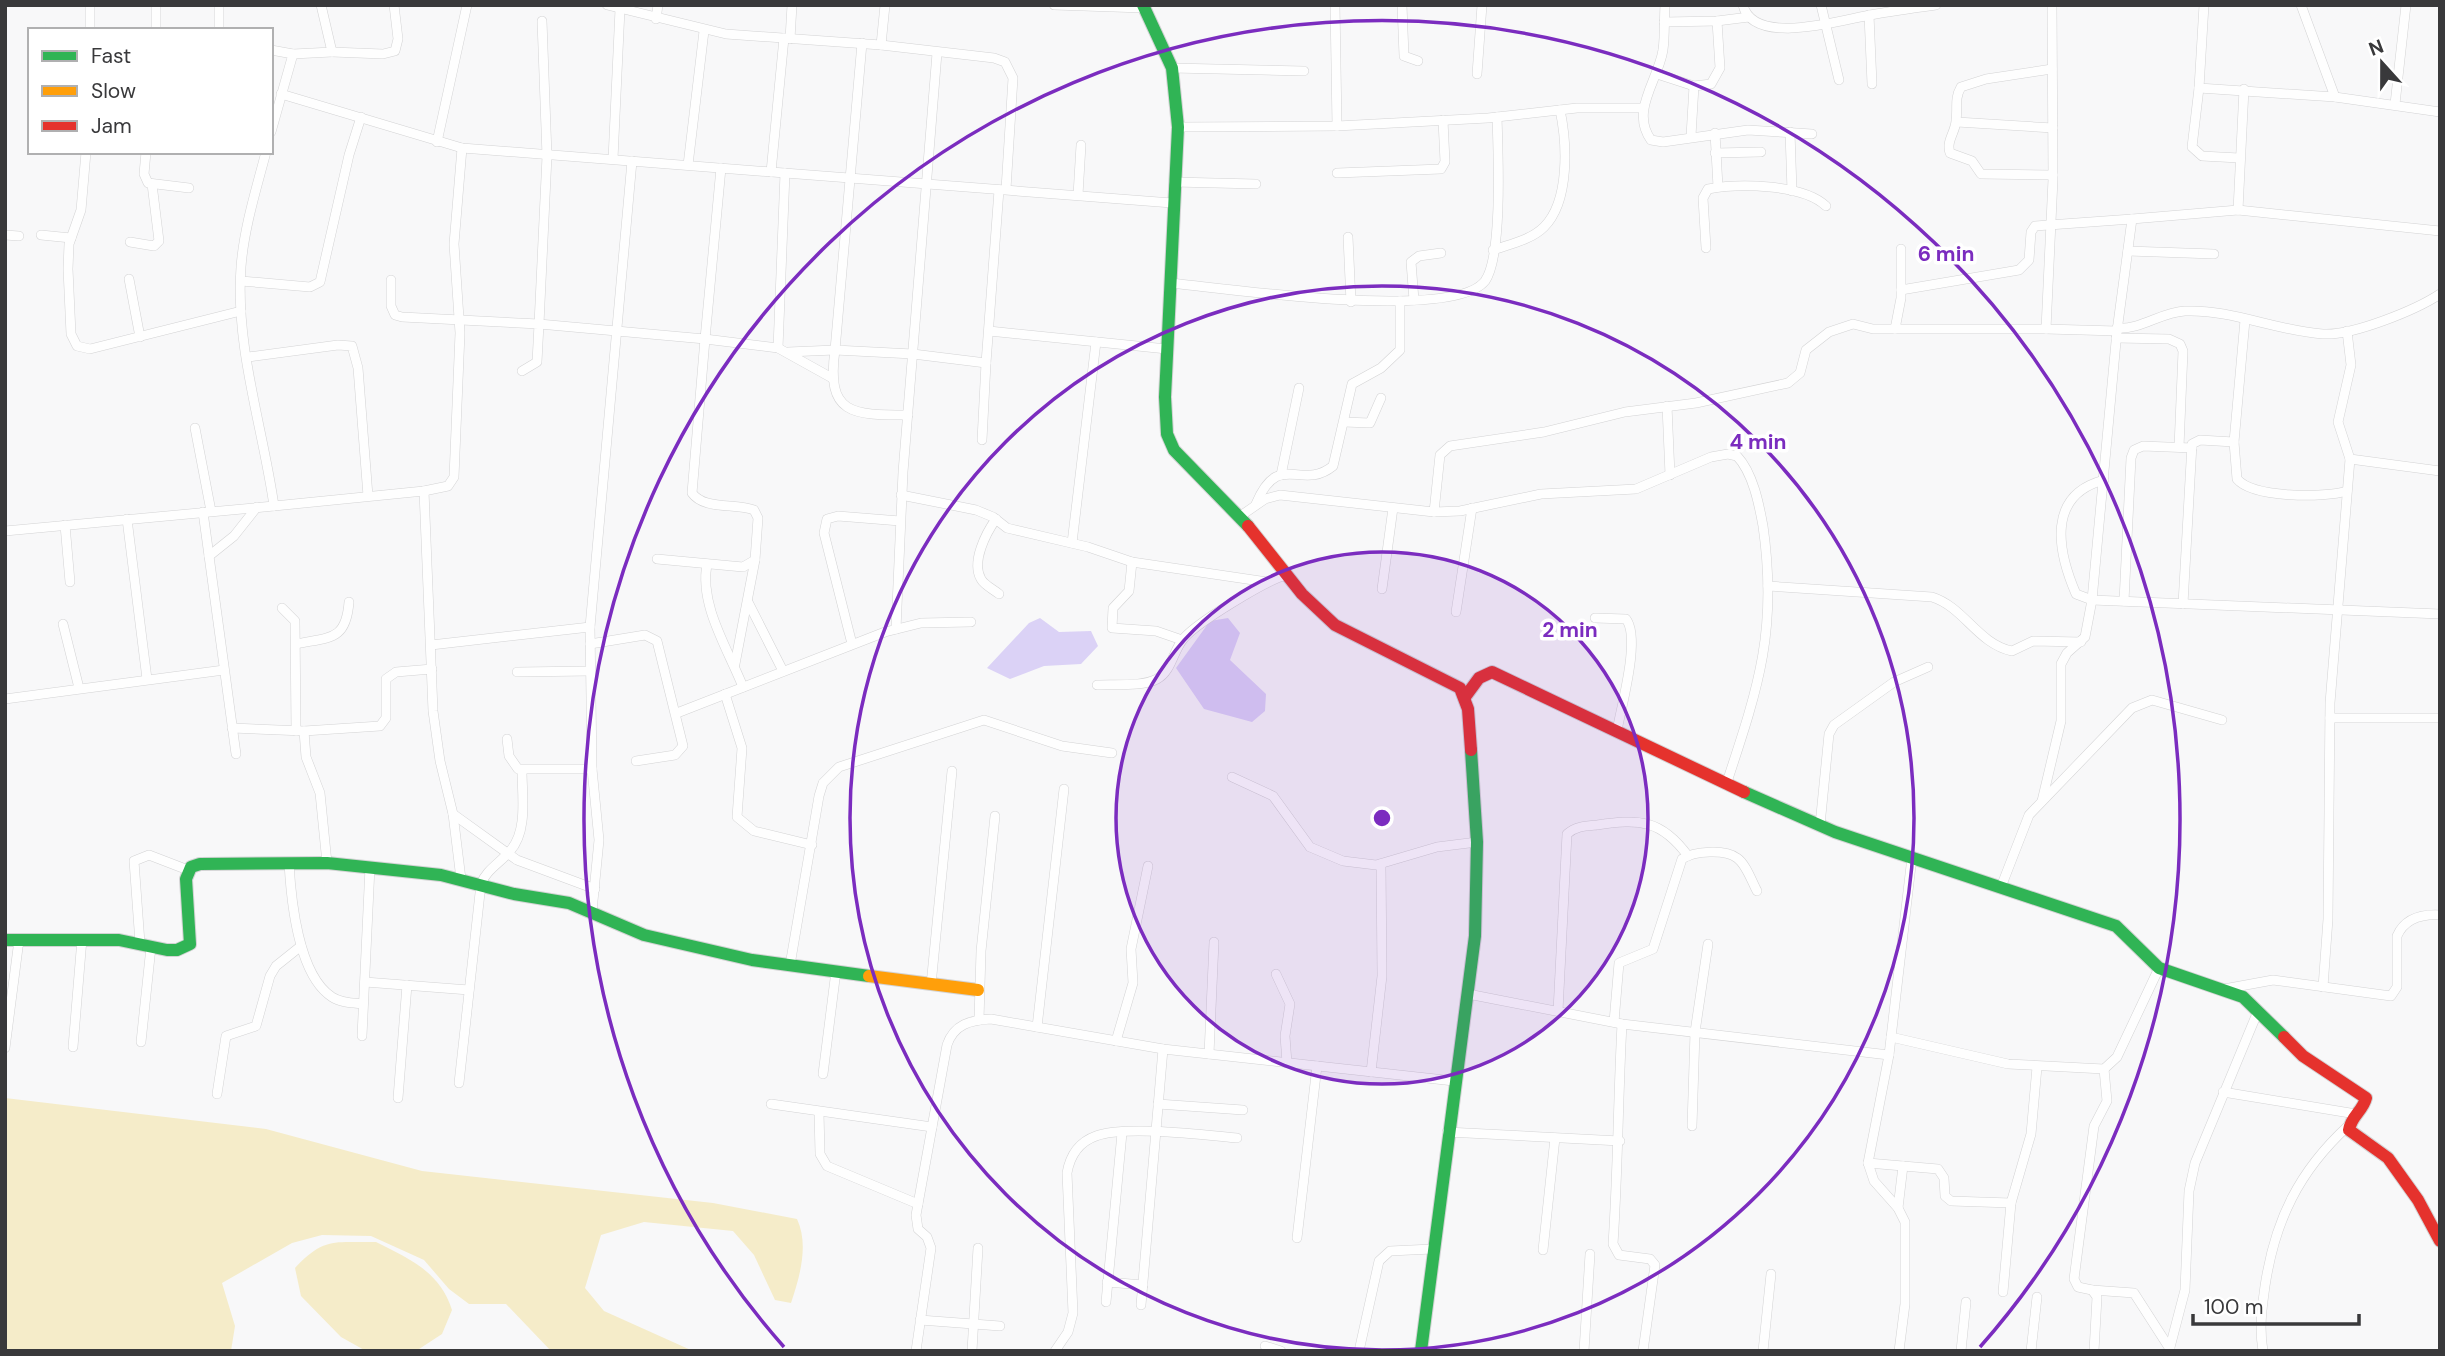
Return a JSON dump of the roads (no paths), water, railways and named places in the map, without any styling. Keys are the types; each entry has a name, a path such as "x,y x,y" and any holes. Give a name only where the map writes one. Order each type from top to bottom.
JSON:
{"street":[{"path":"90,5 90,28"},
{"path":"156,5 156,28"},
{"path":"219,5 219,28"},
{"path":"321,5 332,52"},
{"path":"273,50 293,54 383,54 395,51 398,39 394,5"},
{"path":"437,142 467,5"},
{"path":"607,5 704,31 862,43 994,58 1005,62 1013,78 986,363 982,440"},
{"path":"656,19 658,5"},
{"path":"771,172 793,5"},
{"path":"881,45 885,5"},
{"path":"1054,5 1143,6 1172,68 1178,127 1172,204 1166,418 1171,442 1182,461 1268,548 1286,575 1319,614 1335,625 1451,682 1465,697 1472,730 1477,842 1475,936 1447,1132 1421,1351"},
{"path":"1335,5 1337,126"},
{"path":"1402,5 1404,56 1418,61"},
{"path":"1477,74 1482,5"},
{"path":"1665,5 1662,51 1657,74 1643,108 1642,122 1651,140 1663,142 1748,130 1812,134"},
{"path":"1743,5 1749,17"},
{"path":"1821,5 1839,80"},
{"path":"1664,22 1717,21 1749,17 1769,26 1792,28 1936,5"},
{"path":"2046,329 2053,223 2052,5"},
{"path":"2204,5 2192,147 2202,156 2239,158"},
{"path":"2301,5 2335,97"},
{"path":"2395,104 2406,5"},
{"path":"613,159 620,9"},
{"path":"1869,15 1872,85"},
{"path":"522,371 537,362 547,156 542,21"},
{"path":"1657,74 1694,86 1711,84 1720,68 1717,21"},
{"path":"688,165 704,31"},
{"path":"862,43 832,378 837,398 850,411 908,415"},
{"path":"896,629 901,495 937,52"},
{"path":"273,124 293,54"},
{"path":"1172,68 1304,71"},
{"path":"2052,69 1968,83 1957,94 1956,121 1948,150 1972,161 1981,174 2053,176"},
{"path":"1691,136 1694,86"},
{"path":"2199,88 2335,97 2440,112"},
{"path":"2238,210 2244,89"},
{"path":"281,94 462,148 1172,204"},
{"path":"1178,127 1337,126 1497,117 1560,110 1643,108"},
{"path":"1493,250 1532,236 1551,218 1567,151 1560,110"},
{"path":"241,281 310,287 320,282 349,155 361,117"},
{"path":"1170,283 1351,302 1414,300 1477,287 1485,280 1491,266 1493,250 1499,170 1497,117"},
{"path":"1337,173 1441,169 1444,162 1443,120"},
{"path":"1956,121 2053,128"},
{"path":"1790,132 1792,191"},
{"path":"1715,134 1718,187"},
{"path":"1077,195 1081,145"},
{"path":"5,531 424,491 448,486 454,477 459,322 454,244 462,148"},
{"path":"1715,153 1762,152"},
{"path":"86,154 81,210 77,229 71,238 67,284 71,334 77,346 90,349 241,314"},
{"path":"146,154 144,178 152,184 189,188"},
{"path":"265,154 244,237 241,314 274,506"},
{"path":"592,911 598,840 592,769 590,627 632,161"},
{"path":"721,168 692,492 699,500 708,503 754,510 758,518 755,560 734,666"},
{"path":"782,350 785,173"},
{"path":"1174,182 1256,184"},
{"path":"130,242 153,246 159,241 152,184"},
{"path":"1706,248 1703,198 1708,189 1757,186 1792,191 1816,197 1826,206"},
{"path":"1901,290 2019,270 2029,260 2033,228 2053,223 2238,210 2440,231"},
{"path":"2042,801 2061,721 2061,664 2067,653 2082,642 2092,600 2117,332 2132,219"},
{"path":"5,235 19,236"},
{"path":"41,235 71,238"},
{"path":"1348,237 1351,302"},
{"path":"1895,329 1901,290 1901,249"},
{"path":"2128,251 2214,254"},
{"path":"1414,300 1411,262 1419,256 1441,253"},
{"path":"129,279 140,337"},
{"path":"391,280 391,306 395,315 459,322 539,324 705,339 782,350 913,354 986,363"},
{"path":"2117,332 2184,311 2322,334 2347,331 2440,294"},
{"path":"1255,506 1264,485 1281,475 1321,474 1334,466 1352,384 1398,355 1400,301"},
{"path":"2245,320 2234,442 2235,473 2247,489 2271,494 2327,496 2347,491"},
{"path":"1434,512 1440,455 1450,446 1544,432 1625,412 1696,403 1788,383 1800,373 1806,349 1829,332 1846,324 1895,329 2117,332 2169,338 2180,344 2183,351 2179,447"},
{"path":"989,331 1167,349"},
{"path":"2323,986 2328,919 2330,718 2336,609 2350,459 2337,422 2351,365 2347,331"},
{"path":"1072,543 1096,342"},
{"path":"248,357 352,346 358,368 368,496"},
{"path":"782,350 832,378"},
{"path":"1281,475 1299,388"},
{"path":"1344,422 1370,423 1381,398"},
{"path":"1667,406 1670,475"},
{"path":"195,428 236,754"},
{"path":"2183,604 2192,448 2194,442 2200,440 2234,442"},
{"path":"2124,601 2131,458 2137,447 2192,448"},
{"path":"1239,517 1265,499 1280,495 1434,512 1472,508 1541,494 1636,489 1711,457 1728,454 1737,456 1753,486 1761,514 1769,614 1762,670 1726,785"},
{"path":"2350,459 2440,471"},
{"path":"2104,480 2085,485 2070,497 2064,510 2062,529 2068,572 2076,594 2092,600 2440,614"},
{"path":"424,491 436,734 453,814 461,879"},
{"path":"901,495 976,510 996,519 1007,528 1072,543 1132,562 1267,582"},
{"path":"209,556 234,537 257,507"},
{"path":"1382,589 1393,508"},
{"path":"1455,612 1472,508"},
{"path":"852,644 824,533 825,524 827,519 838,516 900,521"},
{"path":"127,519 147,679"},
{"path":"996,519 985,537 978,571 984,583 999,594"},
{"path":"65,526 70,582"},
{"path":"657,559 743,567 755,560"},
{"path":"1132,562 1129,591 1113,608 1112,628 1156,631 1182,640"},
{"path":"707,564 705,590 743,687"},
{"path":"1097,685 1155,680 1164,674 1182,640 1211,616 1267,582 1286,575"},
{"path":"1768,586 1932,597 1950,604 1994,644 2012,651 2033,640 2082,642"},
{"path":"296,644 338,634 346,625 349,602"},
{"path":"748,602 783,671"},
{"path":"282,608 293,616 300,731 306,757 320,793 327,863"},
{"path":"1595,618 1626,619 1631,628 1626,684 1617,731"},
{"path":"677,713 896,629 937,621 971,622"},
{"path":"63,624 79,688"},
{"path":"431,645 590,627"},
{"path":"590,644 653,636 684,741 675,755 636,761"},
{"path":"1819,825 1829,734 1834,725 1894,682 1928,667"},
{"path":"232,728 300,731 380,726 386,718 386,679 396,672 432,669"},
{"path":"5,699 224,670"},
{"path":"517,672 590,671"},
{"path":"1465,697 1479,677 1492,672 1726,785 1819,825 2116,926 2160,968 2242,997 2303,1056 2366,1098 2348,1126 2313,1161 2277,1228 2271,1250 2261,1320 2263,1351"},
{"path":"725,694 742,748 737,817 754,831 812,845"},
{"path":"2001,887 2026,819 2138,704 2152,700 2222,720"},
{"path":"2330,718 2440,718"},
{"path":"790,965 819,796 830,774 849,762 984,720 1062,746 1112,753"},
{"path":"507,738 512,765 523,770 592,769"},
{"path":"459,1083 481,884 487,873 508,855 518,840 522,826 523,770"},
{"path":"931,985 952,771"},
{"path":"1232,777 1273,796 1302,839 1321,853 1352,863 1381,864 1437,846 1477,842"},
{"path":"1037,1027 1064,789"},
{"path":"453,814 508,855 595,888"},
{"path":"979,1020 978,990 995,816"},
{"path":"1558,1011 1567,834 1578,827 1637,820 1653,826 1688,856"},
{"path":"1643,1351 1656,1269 1650,1259 1619,1255 1614,1249 1620,1141 1619,963 1653,950 1679,865 1688,856 1706,853 1737,858 1757,891"},
{"path":"141,1042 146,945 134,862 149,855 188,870"},
{"path":"1899,1351 1905,1304 1905,1229 1898,1208 1874,1181 1868,1163 1889,1055 1912,857"},
{"path":"5,940 82,939 177,950 190,944 186,879 188,870 200,863 327,863 461,879 514,894 569,903 644,935 752,960 978,990"},
{"path":"289,863 293,911 301,946 324,990 343,1002 363,1004"},
{"path":"1371,1072 1382,976 1381,864"},
{"path":"1116,1041 1132,989 1131,949 1148,866"},
{"path":"362,1036 370,867"},
{"path":"2222,990 2262,979 2323,986 2384,998 2390,996 2397,987 2400,929 2407,922 2440,908"},
{"path":"2428,914 2440,915"},
{"path":"73,1047 82,939"},
{"path":"5,1048 19,940"},
{"path":"1209,1054 1214,942"},
{"path":"1692,1126 1695,1032 1708,944"},
{"path":"217,1094 226,1036 256,1026 270,976 276,966 301,946"},
{"path":"1891,1037 1995,1062 2037,1067 2104,1069 2117,1057 2160,968"},
{"path":"823,1074 836,971"},
{"path":"1276,974 1290,1003 1285,1036 1287,1063"},
{"path":"365,982 470,990"},
{"path":"398,1098 407,985"},
{"path":"1468,994 1618,1023 1889,1055"},
{"path":"2169,1350 2185,1290 2191,1177 2222,1092 2258,1011"},
{"path":"916,1351 931,1248 930,1242 916,1222 918,1204 950,1036 956,1029 991,1018 1163,1049 1454,1081"},
{"path":"1141,1305 1163,1049"},
{"path":"1297,1238 1317,1066"},
{"path":"2003,1293 2011,1203 2031,1134 2037,1067"},
{"path":"2104,1069 2107,1101 2094,1126 2074,1279 2078,1287 2134,1293 2169,1350"},
{"path":"2222,1092 2356,1114"},
{"path":"771,1104 932,1127"},
{"path":"1158,1104 1243,1110"},
{"path":"819,1112 820,1154 827,1166 918,1204"},
{"path":"2348,1126 2352,1133 2388,1158 2418,1200 2440,1241"},
{"path":"1055,1351 1068,1332 1073,1313 1069,1163 1086,1141 1105,1134 1155,1132 1237,1138"},
{"path":"1447,1132 1620,1141"},
{"path":"1105,1302 1122,1133"},
{"path":"1543,1250 1555,1138"},
{"path":"1868,1163 1938,1169 1944,1178 1945,1196 1951,1201 2011,1203"},
{"path":"1898,1208 1903,1166"},
{"path":"972,1351 978,1248"},
{"path":"1359,1351 1379,1261 1390,1251 1432,1249"},
{"path":"1584,1351 1590,1254"},
{"path":"1763,1351 1771,1274"},
{"path":"1107,1282 1143,1284"},
{"path":"2092,1290 2097,1301 2094,1351"},
{"path":"2031,1351 2037,1297"},
{"path":"1961,1351 1966,1302"},
{"path":"920,1321 1000,1326"},
{"path":"1265,1346 1281,1351"}]}
